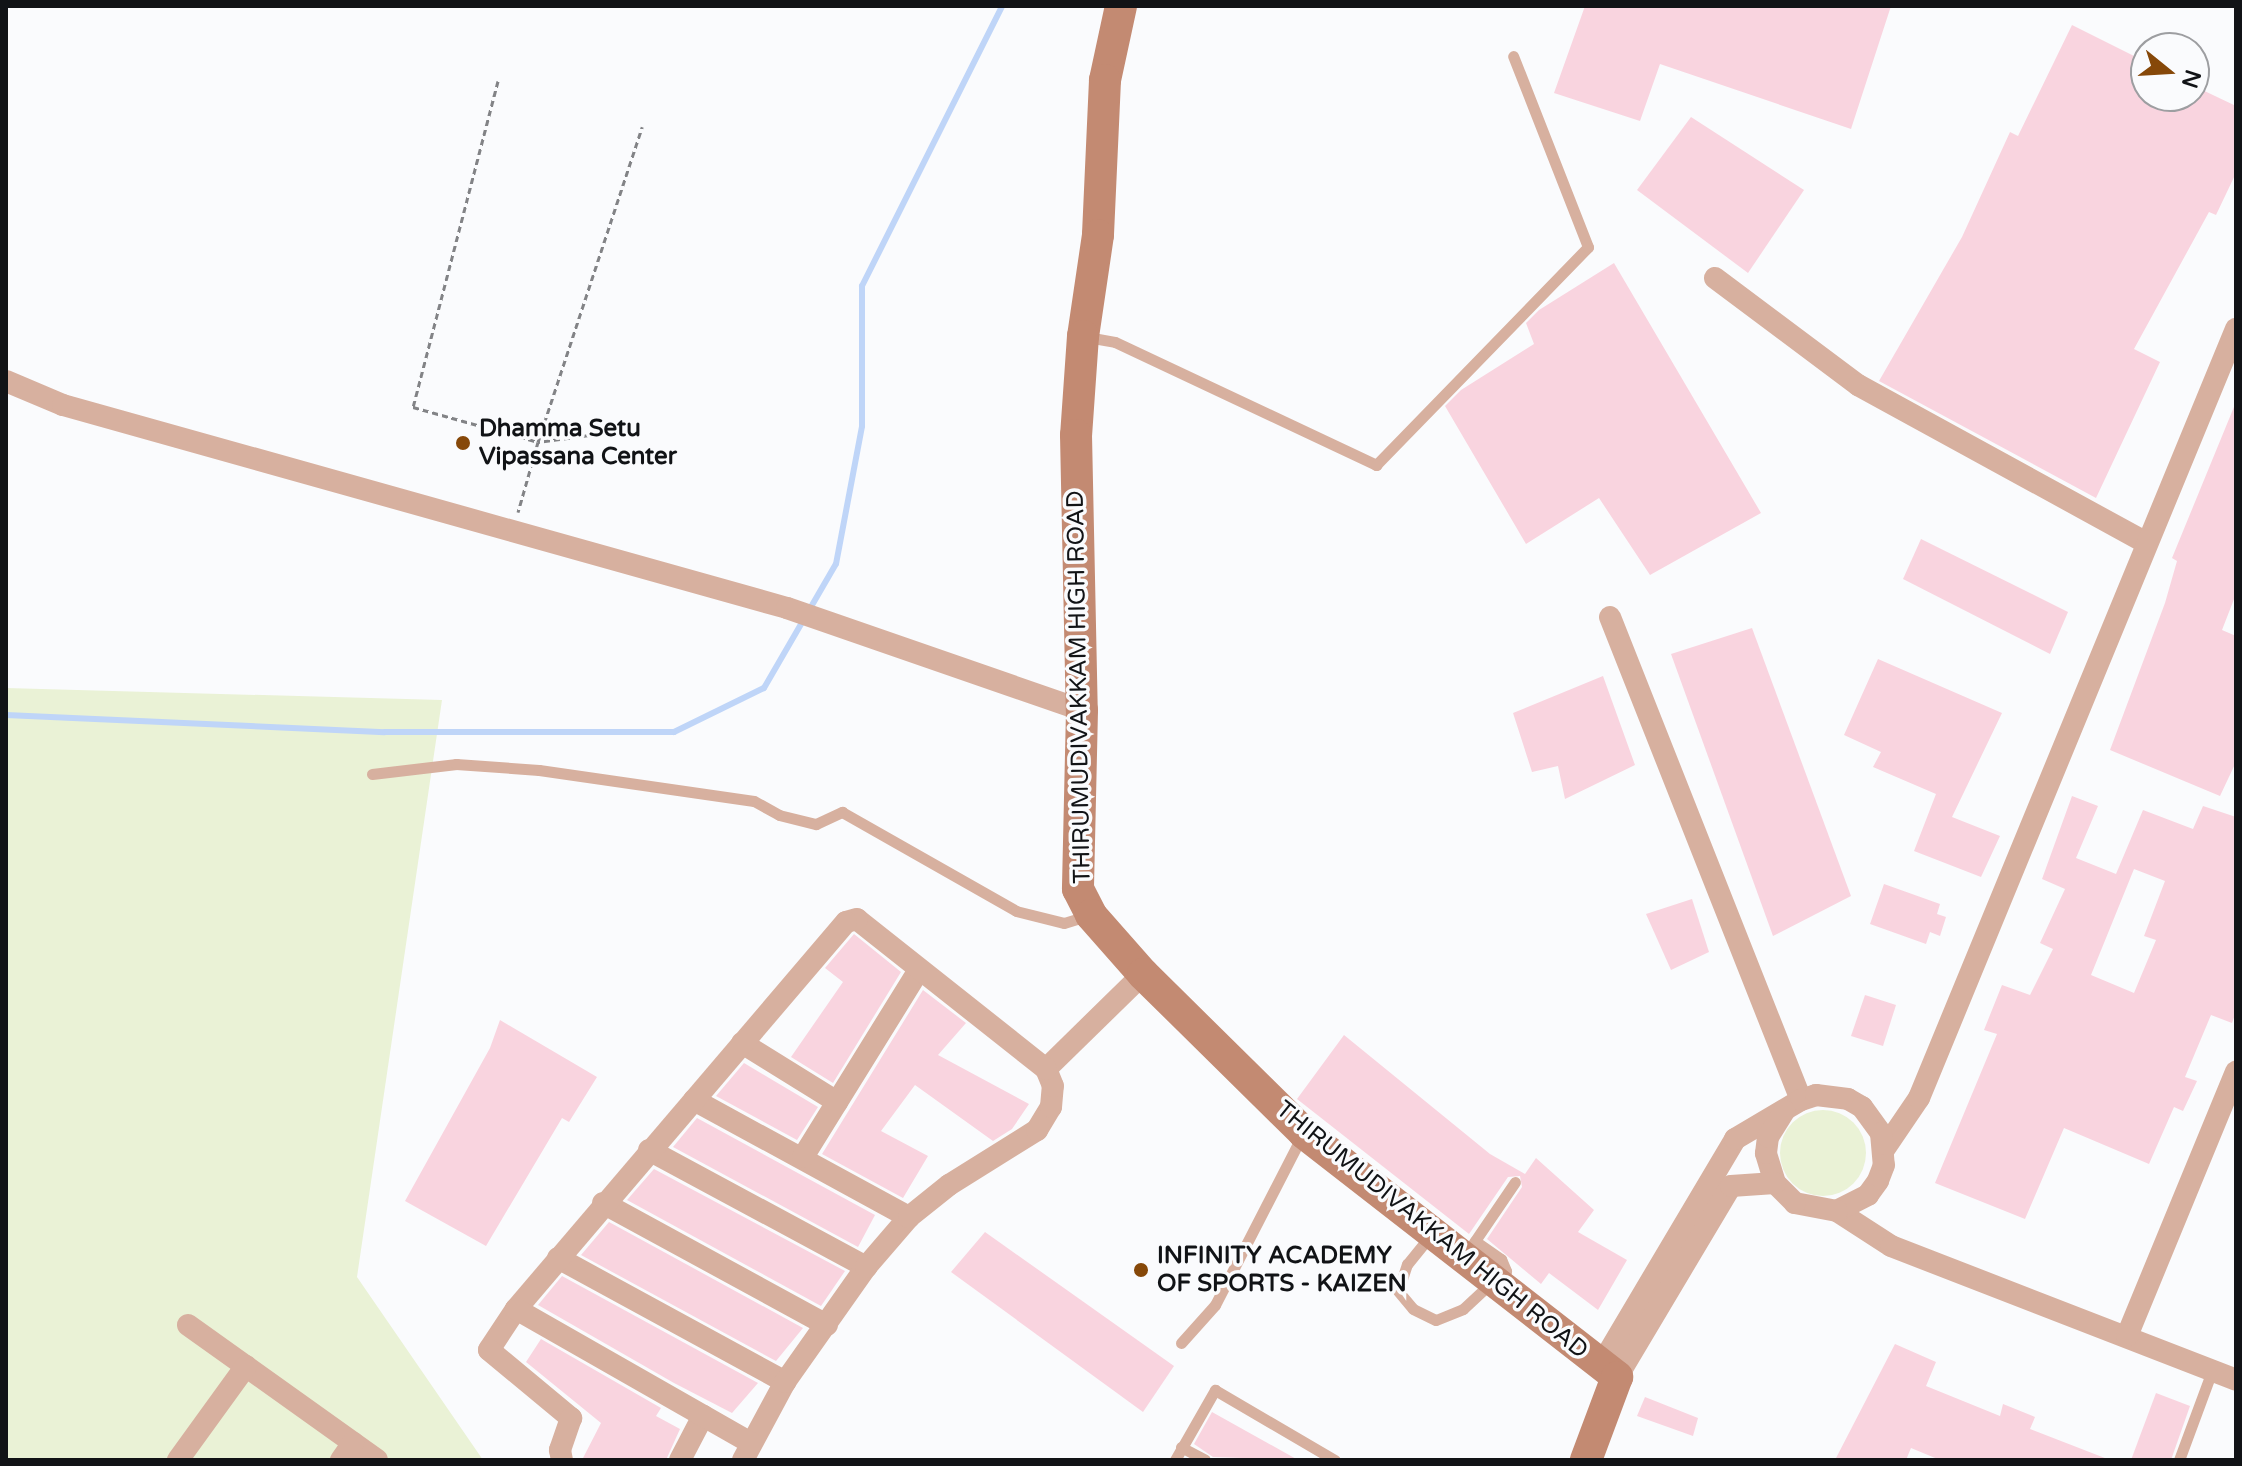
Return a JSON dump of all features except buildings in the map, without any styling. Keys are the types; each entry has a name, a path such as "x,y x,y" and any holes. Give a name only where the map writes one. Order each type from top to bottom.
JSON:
{"main road":[{"name":"THIRUMUDIVAKKAM HIGH ROAD","path":"1121,6 1105,80 1098,235 1083,336 1076,435 1082,710 1075,858 1078,889 1091,915 1143,974 1304,1133 1431,1235 1469,1250 1495,1284 1609,1371"},
{"path":"1588,1459 1609,1371"}],"street":[{"path":"1715,278 1858,385 2147,543"},
{"path":"1885,1148 1919,1098 2236,329"},
{"path":"6,381 63,405 787,608 1082,710"},
{"path":"1610,617 1793,1105"},
{"path":"516,1309 703,1416 747,1452 785,1382 866,1267 909,1217 949,1185 1037,1130 1051,1107 1053,1086 1046,1069 868,926 857,919 846,922 603,1203 516,1309 489,1350 571,1418 560,1450 562,1460"},
{"path":"803,1157 919,970"},
{"path":"1046,1069 1143,974"},
{"path":"742,1043 837,1102"},
{"path":"2127,1336 2236,1072"},
{"path":"1609,1371 1735,1139 1816,1095 1848,1099 1873,1119 1885,1148 1884,1165 1873,1188 1837,1211"},
{"path":"694,1100 909,1217"},
{"path":"1793,1105 1768,1137 1766,1153 1775,1183 1808,1209 1837,1211 1891,1246 2236,1380"},
{"path":"649,1150 866,1267"},
{"path":"1609,1371 1731,1186 1775,1183"},
{"path":"603,1203 827,1325"},
{"path":"558,1258 785,1382"},
{"path":"188,1325 246,1366 347,1452 377,1460"},
{"path":"178,1460 246,1366"},
{"path":"680,1460 703,1416"}],"lane":[{"path":"1083,336 1115,342 1376,465 1588,247 1513,56"},
{"path":"372,774 456,764 539,770 754,801 779,815 816,824 842,812 1016,911 1064,923 1091,915"},
{"path":"1181,1343 1215,1305 1304,1133"},
{"path":"1469,1250 1515,1182"},
{"path":"1431,1235 1407,1264 1398,1291 1413,1309 1436,1320 1463,1309 1495,1284"},
{"path":"2179,1460 2212,1371"},
{"path":"1175,1460 1215,1390 1335,1460"},
{"path":"1181,1447 1205,1460"}],"path":[{"path":"498,81 413,407 538,442 619,431"},
{"path":"512,531 538,442 642,127"}],"green space":[{"path":"6,688 442,700 357,1277 483,1460 6,1460"},
{"path":"1823,1110 1847,1117 1859,1129 1866,1153 1859,1177 1847,1189 1823,1196 1799,1189 1787,1177 1780,1153 1787,1129 1799,1117"}],"waterway":[{"path":"6,715 385,732 674,732 764,688 836,564 862,426 862,286 1002,6"}],"place":[{"name":"Dhamma Setu Vipassana Center","path":"463,443"},
{"name":"INFINITY ACADEMY OF SPORTS - KAIZEN","path":"1141,1270"}]}
